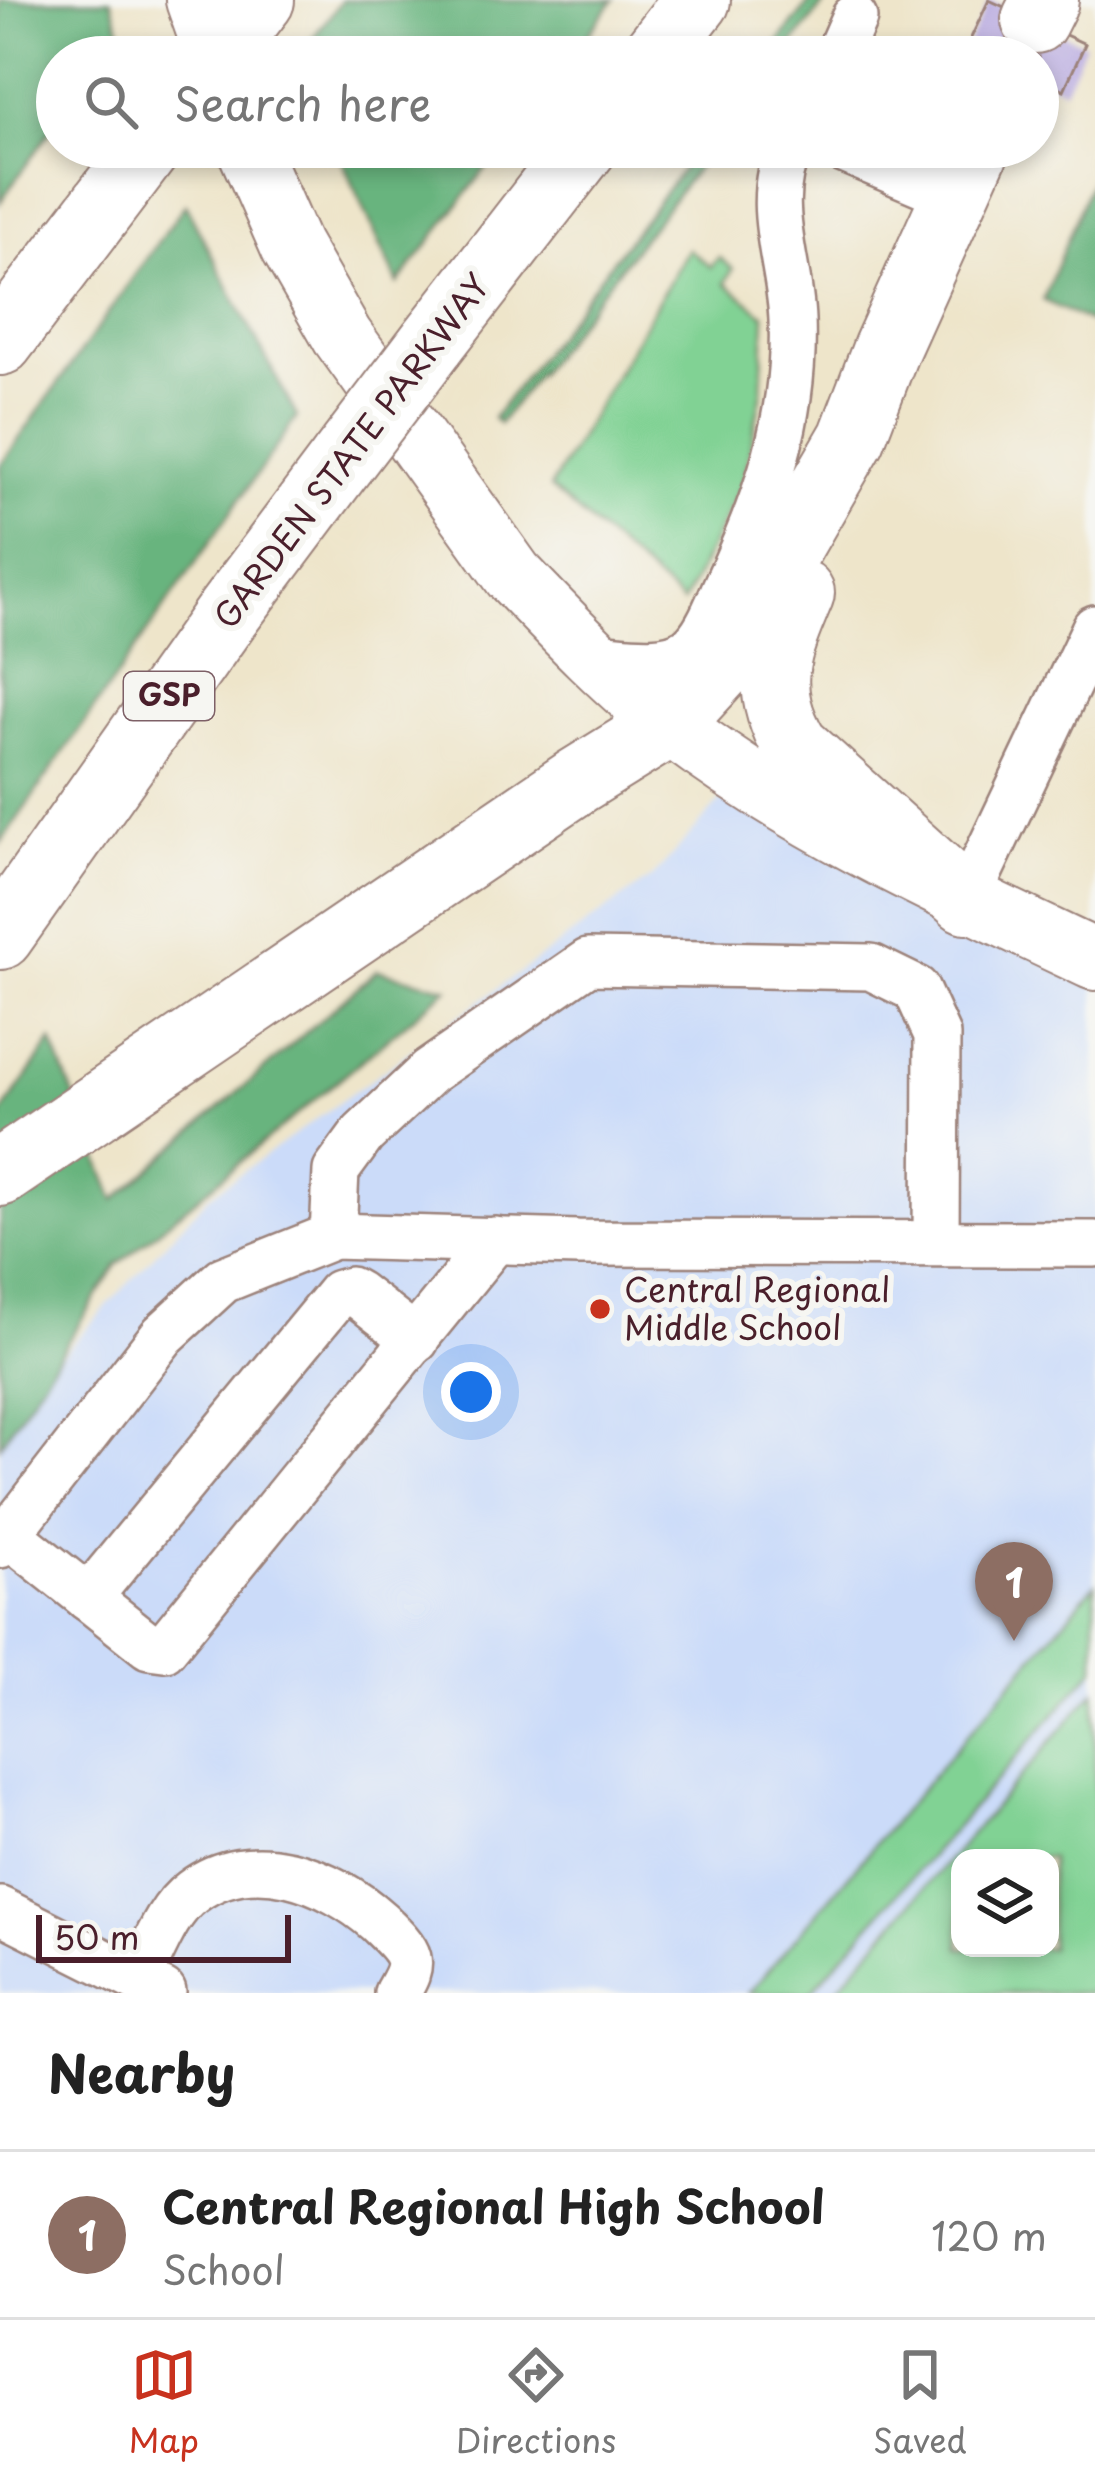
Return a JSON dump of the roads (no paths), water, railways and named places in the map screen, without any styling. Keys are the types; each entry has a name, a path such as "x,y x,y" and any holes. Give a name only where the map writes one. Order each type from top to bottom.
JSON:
{"highway":[{"path":"233,36 261,0"},
{"path":"669,36 697,0"},
{"path":"0,342 132,168"},
{"name":"GARDEN STATE PARKWAY","path":"0,936 226,616 568,168"},
{"path":"966,172 852,438 815,560 777,650 774,686 779,718 795,746 966,900"},
{"path":"0,1173 557,794 669,724 738,649 790,545 852,438"}],"main road":[{"path":"196,0 209,36"},
{"path":"256,168 291,247 342,336 513,574 546,609 669,724 820,826 1095,960"}],"street":[{"path":"597,656 663,658 688,650 714,610 757,519 783,434 791,372 792,318 777,208 782,168"},
{"path":"966,900 1095,628"},
{"path":"333,1236 336,1171 363,1134 428,1072 588,962 871,967 916,989 938,1035 936,1243"},
{"path":"495,1240 171,1643 157,1650 4,1539 163,1335 223,1280 333,1236 1095,1244"},
{"path":"88,1598 339,1293 350,1290 357,1294 416,1340"},
{"path":"0,1910 152,1986 176,1908 192,1892 223,1876 284,1871 355,1901 384,1926 408,1955 408,1972 397,1993"}],"place":[{"name":"Central Regional Middle School","path":"600,1309"},
{"name":"Central Regional High School","path":"1014,1641"}]}
